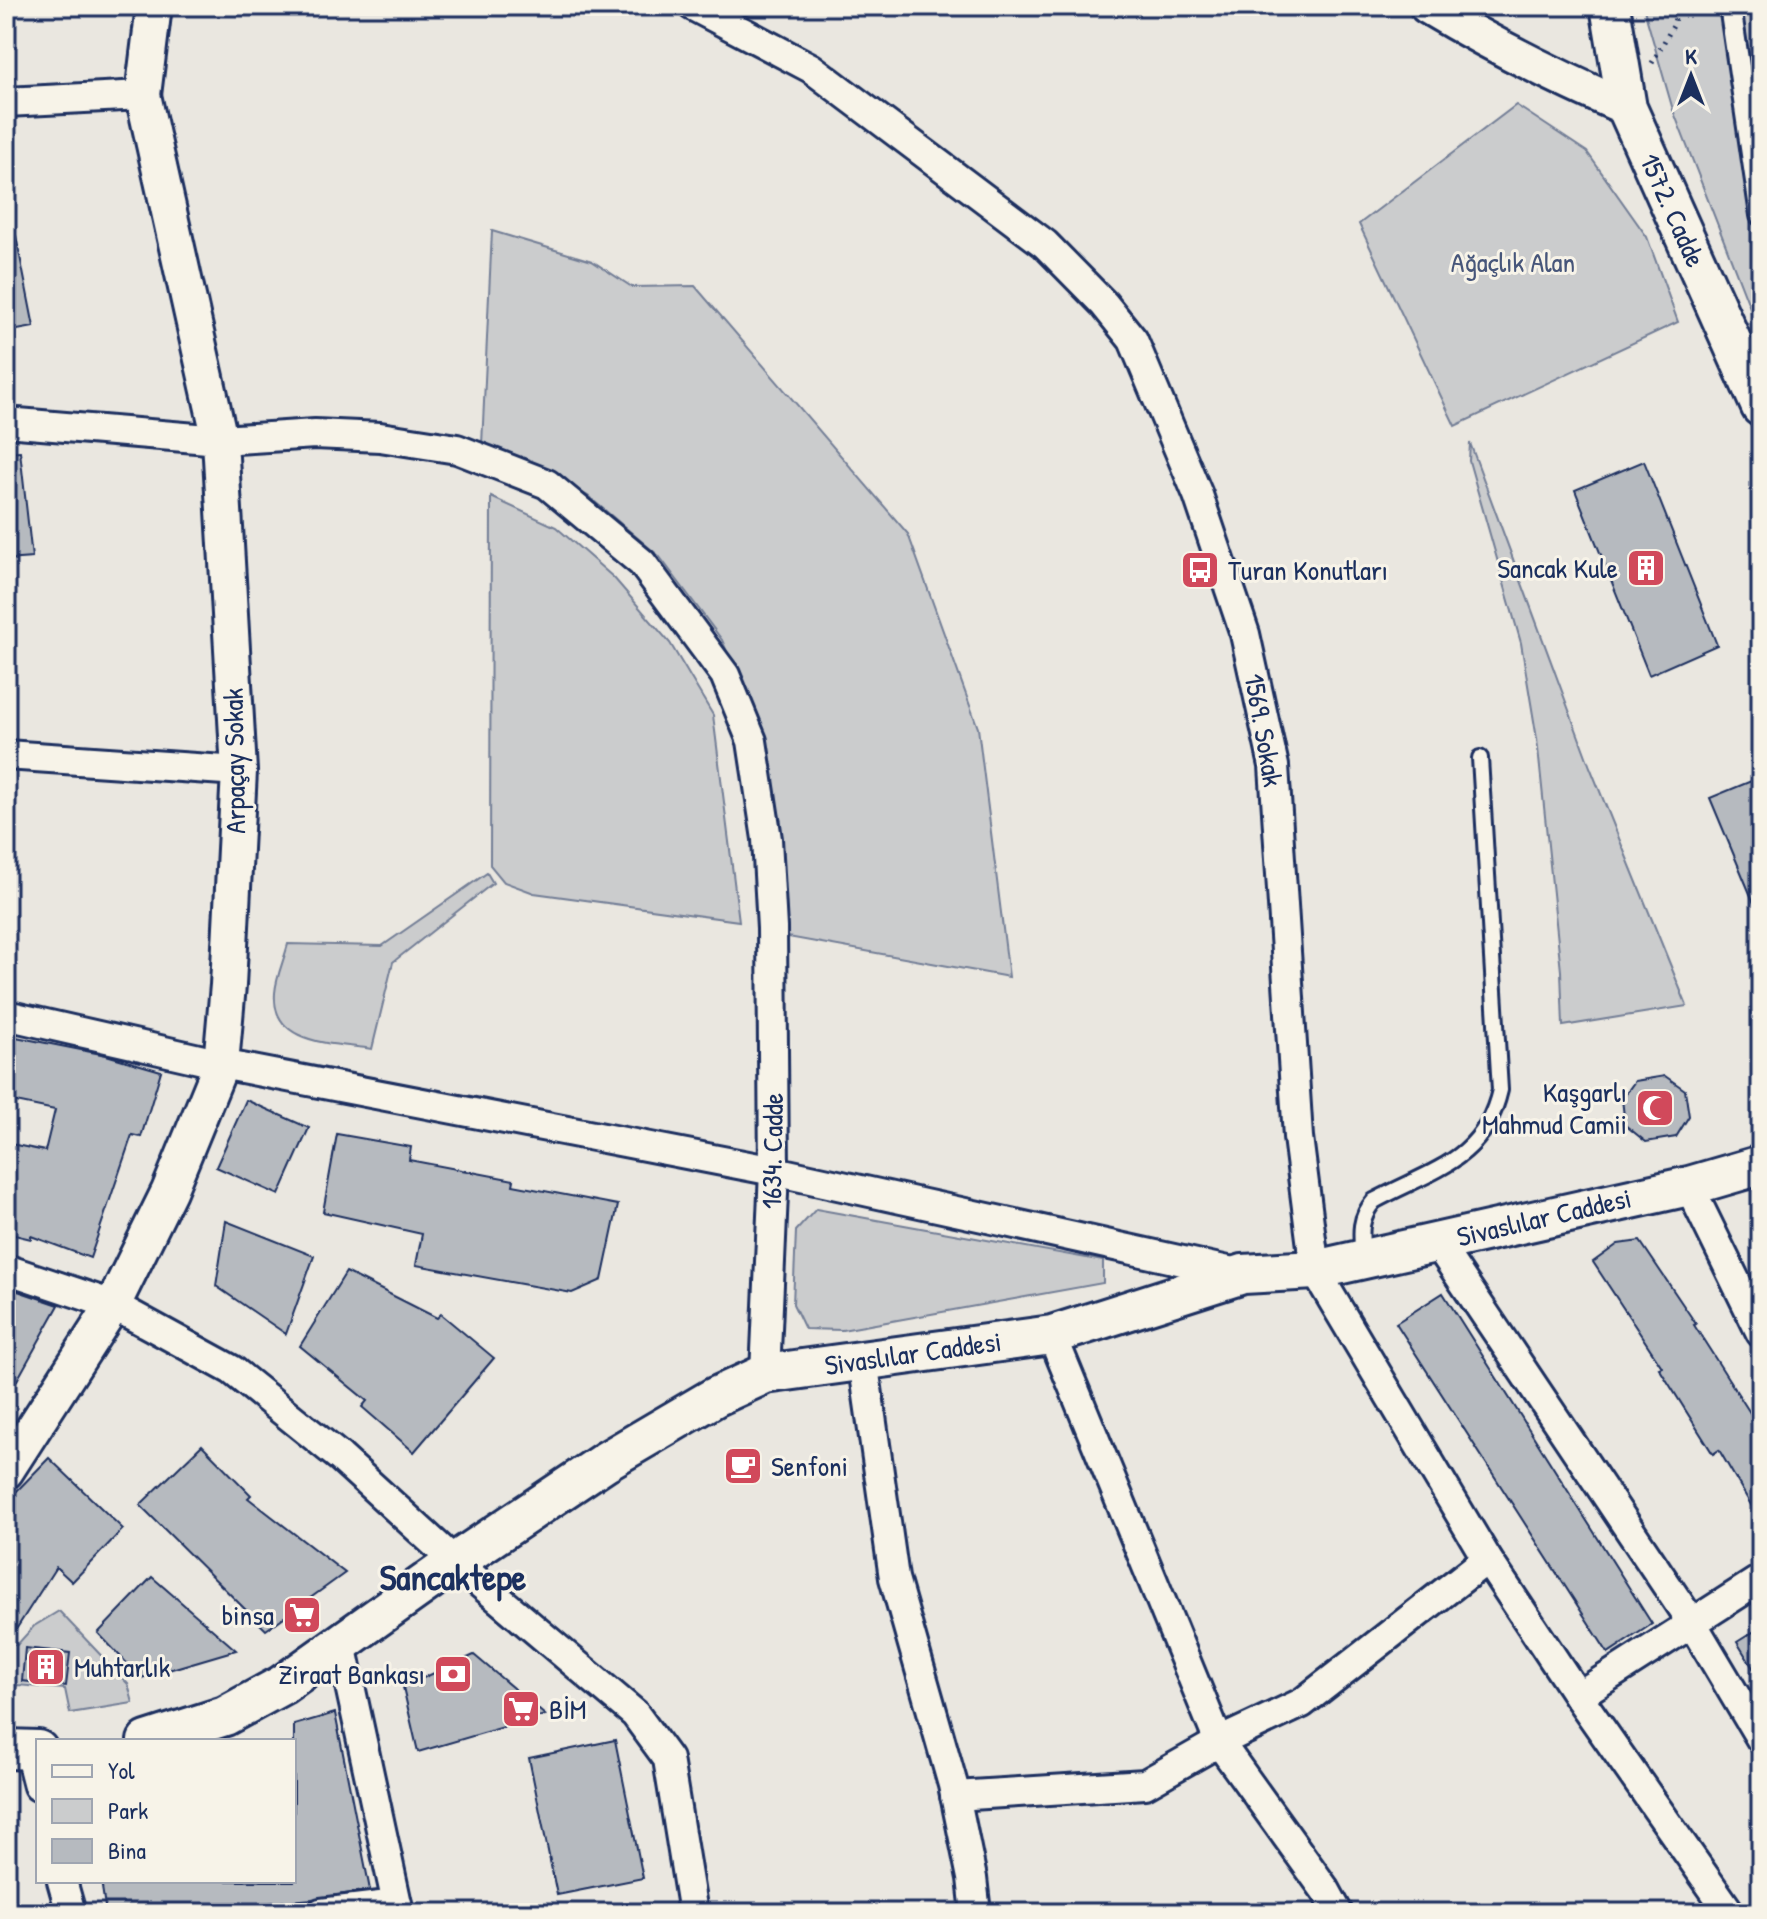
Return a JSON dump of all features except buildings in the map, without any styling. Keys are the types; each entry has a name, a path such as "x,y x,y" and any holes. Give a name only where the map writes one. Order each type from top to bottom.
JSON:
{"main road":[{"name":"1572. Cadde","path":"1610,6 1627,108 1761,407"},
{"name":"Sivaslılar Caddesi","path":"153,1739 225,1716 282,1685 455,1562 606,1461 715,1397 765,1374 1052,1335 1243,1274 1315,1270 1689,1186 1761,1165"}],"street":[{"name":"Arpaçay Sokak","path":"6,1471 113,1305 169,1191 221,1064 239,771 220,440 143,95 154,6"},
{"name":"1569. Sokak","path":"693,6 811,68 1045,244 1104,304 1133,340 1198,495 1245,634 1274,766 1298,1137 1315,1270"},
{"path":"1427,6 1542,70 1627,108"},
{"path":"1730,6 1761,215"},
{"path":"6,102 143,95"},
{"name":"1634. Cadde","path":"6,422 220,440 315,434 380,437 457,449 547,484 642,563 725,675 752,741 767,839 772,928 774,1171 765,1374"},
{"path":"6,755 239,771"},
{"path":"6,1015 221,1064 774,1171 1243,1274"},
{"path":"1689,1186 1761,1333"},
{"path":"1436,1241 1692,1623 1761,1739"},
{"path":"6,1269 113,1305 232,1370 340,1457 455,1562 635,1714 668,1759 693,1913"},
{"path":"1315,1270 1487,1559 1578,1696 1730,1913"},
{"path":"1052,1335 1219,1742 1326,1891 1338,1913"},
{"path":"863,1360 894,1578 955,1796 976,1913"},
{"path":"955,1796 1145,1784 1219,1742 1302,1703 1487,1559"},
{"path":"1578,1696 1761,1579"},
{"path":"321,1913 398,1908 341,1644"},
{"path":"63,1883 71,1913"}],"lane":[{"path":"1363,1258 1361,1225 1366,1209 1374,1201 1455,1161 1469,1150 1491,1121 1497,1105 1501,1073 1480,758"}],"path":[{"path":"1627,108 1673,26 1678,6"}],"green space":[{"path":"1643,6 1761,6 1761,336 1673,110"},
{"name":"Ağaçlık Alan","path":"1516,105 1587,152 1647,237 1678,322 1455,426 1359,224"},
{"path":"492,231 592,261 632,287 695,286 908,534 978,728 1009,977 788,937 781,822 753,712 722,640 659,556 588,496 527,462 482,445"},
{"path":"1470,443 1590,767 1687,1006 1563,1026 1561,971 1537,739 1521,643 1469,461"},
{"path":"491,497 556,527 614,578 670,643 713,715 739,921 534,893 504,882 490,865"},
{"path":"487,873 493,883 393,962 372,1049 308,1039 283,1023 277,1010 275,993 288,944 382,946"},
{"path":"816,1209 1103,1261 1103,1283 842,1330 805,1329 793,1304 796,1231"},
{"path":"59,1611 128,1684 133,1703 70,1713 65,1689 17,1685 6,1705 6,1643 17,1645 34,1626"}],"place":[{"name":"Sancak Kule","path":"1646,568"},
{"name":"Turan Konutları","path":"1200,570"},
{"name":"Kaşgarlı Mahmud Camii","path":"1655,1108"},
{"name":"Senfoni","path":"743,1466"},
{"name":"binsa","path":"302,1615"},
{"name":"Muhtarlık","path":"46,1667"},
{"name":"Ziraat Bankası","path":"453,1674"},
{"name":"BİM","path":"521,1709"}],"district":[{"name":"Sancaktepe","path":"453,1576"}]}
